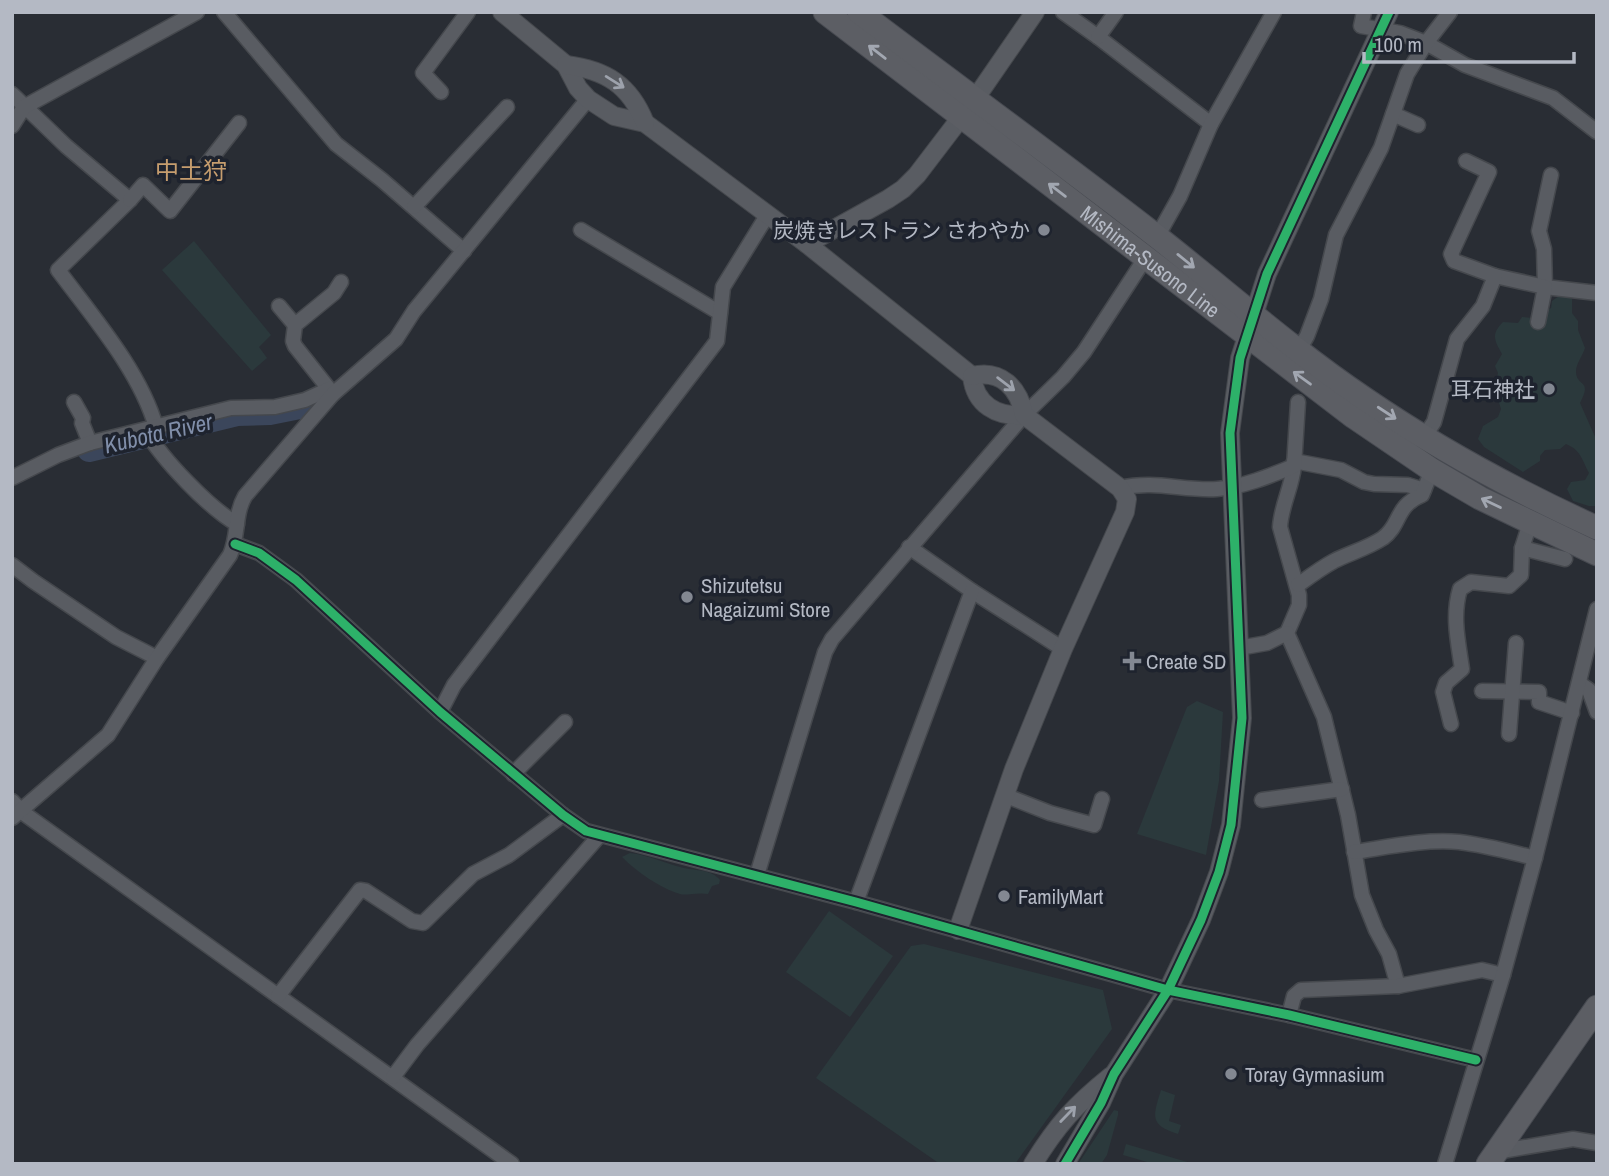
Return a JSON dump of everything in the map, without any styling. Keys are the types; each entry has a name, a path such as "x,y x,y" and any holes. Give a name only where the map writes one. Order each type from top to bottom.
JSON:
{"main road":[{"name":"Mishima-Susono Line","path":"825,12 960,117 1151,247"},
{"name":"Mishima-Susono Line","path":"859,12 975,99 1151,247 1250,325 1343,409 1428,480 1480,498 1597,554"},
{"name":"Mishima-Susono Line","path":"1250,325 1299,349 1364,398 1424,437 1527,494 1597,528"},
{"path":"1492,1158 1597,1007"}],"street":[{"path":"12,126 24,107 197,12"},
{"path":"224,12 336,144 464,251"},
{"path":"441,92 423,73 468,12"},
{"path":"502,12 566,65 578,88 588,99 614,116 645,123 768,214 972,376 976,393 986,404 1001,415 1024,415 1120,488 1127,499 1125,512 1063,649 1004,795 958,930"},
{"path":"807,244 903,189 917,175 975,99 1035,12"},
{"path":"1063,12 1210,124"},
{"path":"1098,37 1116,12"},
{"path":"757,875 825,652 842,625 909,547 1024,415 1084,352 1180,196 1210,124 1274,12"},
{"path":"1364,12 1361,26 1381,29 1426,43 1465,65 1553,98 1597,132"},
{"path":"1065,1164 1101,1104 1114,1074 1168,990 1201,920 1219,872 1231,825 1242,718 1230,433 1236,379 1267,274 1389,12"},
{"path":"1299,349 1321,299 1336,235 1381,148 1407,74 1450,12"},
{"path":"566,65 599,73 626,89 645,123"},
{"path":"12,94 66,146 130,200"},
{"path":"512,1164 15,811 108,735 230,555 235,544 238,508 245,496 331,391 396,339 414,311 588,99"},
{"path":"414,207 507,107"},
{"path":"1393,114 1418,125"},
{"path":"236,524 187,481 152,433 153,414 136,381 58,270 144,185 170,211 239,123"},
{"path":"1466,161 1489,172 1451,254 1454,261 1495,276 1545,287 1597,293"},
{"path":"1538,322 1545,287 1544,249 1539,231 1551,175"},
{"path":"440,712 454,685 716,341 723,287 768,214"},
{"path":"581,230 720,313"},
{"path":"1424,437 1434,422 1457,339 1483,306 1495,276"},
{"path":"295,325 334,293 341,282"},
{"path":"279,306 295,325 295,346 331,391"},
{"path":"972,376 984,373 995,376 1012,387 1020,397 1024,415"},
{"path":"12,478 58,455 90,443 152,433 231,408 275,407 331,391"},
{"path":"74,402 83,418 82,423 90,443"},
{"path":"1239,648 1267,643 1287,633 1299,605 1298,585 1280,527 1280,516 1290,489 1294,464 1298,402"},
{"path":"1120,488 1146,483 1214,489 1233,487 1294,464 1340,470 1374,484 1408,485 1428,480"},
{"path":"1298,585 1333,562 1382,538 1391,530 1403,508 1422,495 1428,480"},
{"path":"1451,724 1443,692 1446,683 1462,668 1456,632 1456,601 1460,589 1471,582 1509,586 1521,575 1522,548 1530,523"},
{"path":"235,544 259,553 296,580 440,712 563,815 586,831 856,902 1168,990 1290,1015 1476,1060"},
{"path":"909,547 1063,649"},
{"path":"1522,548 1565,559"},
{"path":"13,568 116,637 157,659"},
{"path":"856,902 972,591"},
{"path":"1445,1164 1503,975 1597,609"},
{"path":"1287,633 1320,706 1342,789 1362,895 1389,954 1398,986"},
{"path":"1509,734 1516,643"},
{"path":"1579,683 1588,690 1597,712"},
{"path":"1482,691 1539,692 1539,702 1572,713"},
{"path":"513,774 565,722"},
{"path":"1262,800 1342,789"},
{"path":"1004,795 1050,813 1094,825 1102,799"},
{"path":"278,996 360,890 366,891 412,921 423,923 473,874 509,855 563,815"},
{"path":"393,1077 417,1045 599,836"},
{"path":"1354,852 1422,843 1456,842 1491,846 1535,858"},
{"path":"1290,1015 1294,996 1301,990 1398,986 1482,970 1503,975"},
{"path":"1033,1164 1055,1128 1085,1097 1114,1074"},
{"path":"1492,1158 1573,1139 1597,1143"}],"shaded area":[{"path":"194,241 271,335 259,347 267,358 252,371 162,270"},
{"path":"1559,296 1572,299 1572,313 1578,321 1578,330 1585,348 1576,371 1585,390 1580,403 1596,439 1596,506 1573,501 1567,489 1571,482 1585,480 1589,473 1571,446 1566,444 1560,449 1545,450 1540,461 1523,472 1484,447 1478,439 1483,426 1498,417 1501,409 1494,387 1498,373 1495,366 1502,354 1496,341 1497,330 1503,322 1518,323 1522,317 1535,318 1551,308 1552,301"},
{"path":"1197,701 1223,712 1219,781 1206,855 1137,834 1187,707"},
{"path":"630,853 708,872 720,880 719,884 712,886 708,894 680,894 649,879 622,857"},
{"path":"829,911 893,956 850,1017 786,972"},
{"path":"924,944 1103,990 1112,1029 1015,1164 940,1164 816,1078 911,946"},
{"path":"1161,1090 1175,1095 1169,1121 1181,1125 1178,1134 1162,1127 1156,1118"},
{"path":"1114,1110 1118,1111 1118,1115 1107,1155 1101,1164 1078,1164"},
{"path":"1126,1144 1194,1164 1154,1164 1123,1155"}],"waterway":[{"name":"Kubota River","path":"89,450 237,414 270,413 310,405"}],"cycle path":[{"path":"1065,1164 1101,1103 1114,1074 1168,990 1201,920 1219,872 1231,825 1242,718 1230,433 1240,358 1267,274 1389,12"},
{"path":"235,544 259,553 296,580 440,712 563,815 586,831 856,902 1168,990 1289,1015 1476,1060"}],"place":[{"name":"炭焼きレストラン さわやか","path":"1044,230"},
{"name":"耳石神社","path":"1549,389"},
{"name":"Shizutetsu Nagaizumi Store","path":"687,597"},
{"name":"Create SD","path":"1132,661"},
{"name":"FamilyMart","path":"1004,896"},
{"name":"Toray Gymnasium","path":"1231,1074"}],"district":[{"name":"中土狩","path":"191,170"}]}
